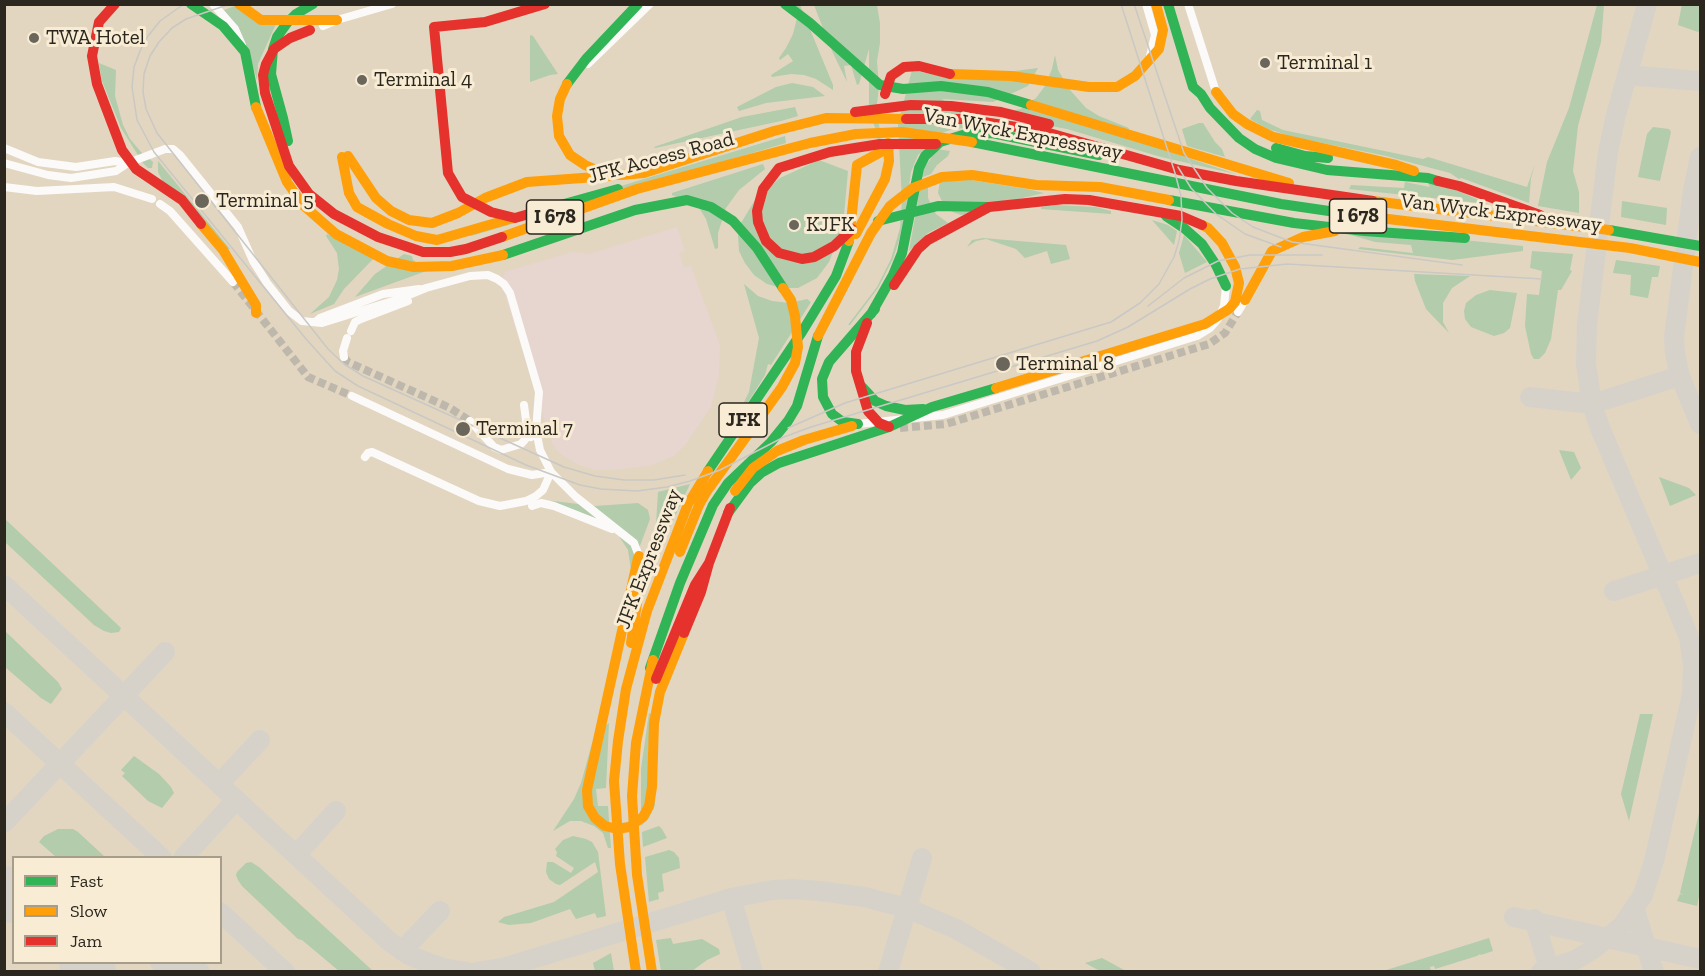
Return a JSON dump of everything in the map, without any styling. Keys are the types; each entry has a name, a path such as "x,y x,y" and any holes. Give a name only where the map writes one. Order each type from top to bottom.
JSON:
{"main road":[{"path":"115,4 98,26 93,42 92,61 97,84 122,150 130,163 144,176 182,200 223,250 256,305 256,313"},
{"path":"191,4 223,26 245,52"},
{"path":"239,4 261,20 337,20"},
{"path":"313,4 296,14 277,37 273,49 271,74 292,154 304,180 326,204 354,226"},
{"path":"515,218 491,212 462,197 448,173 434,27 485,22 545,4"},
{"path":"621,175 603,173 585,165 569,153 559,136 557,116 560,99 567,84 586,59 638,4"},
{"path":"785,4 880,85 903,89 941,86 988,92 1334,196"},
{"path":"854,231 885,179 889,161 885,98 891,76 904,67 912,66 950,74 1031,78 1110,88 1125,84 1146,65 1159,49 1163,30 1156,4"},
{"path":"1168,4 1193,87 1233,133 1247,144 1282,160 1333,171 1428,178 1459,186 1494,200 1574,225"},
{"path":"323,26 296,35 271,54 263,75 263,86 292,172 315,200 354,226"},
{"name":"JFK Expressway","path":"245,52 256,107 283,174 303,205 343,238 387,261 414,267 438,267 508,254 635,210 665,202 687,200 711,207 733,221 757,248 790,300 795,316 798,346 795,363 747,441 707,491 699,505 680,552 650,668 638,729 633,775 632,821 640,901 652,972"},
{"path":"1210,108 1216,86"},
{"path":"1216,86 1240,127 1256,139 1285,151 1312,157 1360,158"},
{"path":"1216,86 1228,110 1264,133 1288,142 1405,167 1428,178"},
{"path":"826,118 876,108 951,106 1029,118 1056,126 1093,144"},
{"name":"Van Wyck Expressway","path":"345,156 376,198 391,211 409,220 432,223 458,213 484,198 527,182 644,173 774,131 826,118 977,120 1029,128 1204,175 1334,196 1652,236 1701,246"},
{"name":"Van Wyck Expressway","path":"354,226 390,242 423,252 450,252 474,247 637,189 844,135 891,132 927,134 1281,204 1376,218 1643,250 1701,262"},
{"path":"892,425 879,423 870,413 859,383 855,365 856,352 871,314 902,253 919,168 929,151 947,138 966,134 992,133 1204,175"},
{"path":"986,146 919,142 880,144 830,152 779,168 763,189 757,211 761,232 772,248 789,257 802,259 814,257 854,231 889,217 938,206 989,207 1078,199 1158,212 1197,222 1212,233 1239,263 1246,284 1245,300"},
{"name":"JFK Expressway","path":"636,972 620,864 615,793 618,741 626,690 650,601 688,504 802,332 836,276 854,231 857,165 888,148"},
{"name":"JFK Access Road","path":"345,156 350,193 357,207 416,236 437,240 744,155 775,152"},
{"path":"650,668 680,583 713,505 728,483 771,442 788,421 796,406 818,336 878,222 890,206 907,192 925,182 954,175 979,176 1036,185 1100,187 1253,216 1349,230 1420,233 1551,246 1565,240"},
{"path":"858,424 839,420 826,406 822,392 824,373 849,338 890,292 911,257 945,229 989,207"},
{"path":"1158,212 1179,224 1196,238 1211,258 1226,286"},
{"path":"1245,300 1266,259 1277,248 1310,235 1349,230"},
{"path":"728,513 745,488 772,466 892,425 932,407 1179,332 1217,318 1233,304 1239,283 1235,267 1222,243"},
{"path":"859,383 875,400 886,406 905,410 932,407"},
{"path":"639,556 587,790 588,807 597,821 609,828 617,829 633,825 643,817 647,810 651,792 655,715 660,692 701,592 708,563 733,494 753,468 777,451 804,440 858,424"},
{"path":"626,690 632,629 642,570 639,556"},
{"path":"638,729 678,625 695,585 708,563"}],"street":[{"path":"213,4 235,29 245,52"},
{"path":"323,26 392,4"},
{"path":"567,84 650,4"},
{"path":"1146,4 1155,35 1146,65"},
{"path":"1189,4 1216,86"},
{"path":"4,148 30,160 56,166 83,167 121,160 130,163"},
{"path":"4,163 48,175 71,178 116,171 168,148 178,153 238,227 253,261 267,283 302,321 322,323 399,299 426,288 479,274 488,275 504,284 510,293 539,392 536,430 540,450"},
{"path":"4,187 37,191 114,187 152,199"},
{"path":"160,204 170,211 233,282"},
{"path":"858,424 892,425 943,415 1197,336 1210,328 1218,319 1224,306 1226,286"},
{"path":"344,357 343,351 355,322 405,302 426,288"},
{"path":"1238,312 1245,300"},
{"path":"352,396 508,469 532,475 550,472"},
{"path":"524,405 530,434 550,472 576,497 634,543 639,556"},
{"path":"470,421 494,447 501,450 521,444 530,434"},
{"path":"365,458 368,453 372,452 487,504 500,506 526,501 543,490 548,483 550,472"},
{"path":"532,506 541,503 554,506 622,533"}],"shaded area":[{"path":"5,5 1700,5 1700,971 5,972"},
{"path":"677,227 685,251 679,253 684,267 691,266 720,345 719,375 711,407 686,444 675,455 662,461 649,466 613,470 595,470 579,465 556,450 552,443 501,283 505,272 572,252 589,254"}],"green space":[{"path":"1682,4 1700,5 1700,30 1698,32 1678,25"},
{"path":"796,5 800,5 833,85 833,90 816,79 804,75 791,74 772,77 771,75 793,61 788,54 780,60 779,58 793,34 798,14"},
{"path":"814,5 877,5 880,43 877,61 879,86 876,113 882,138 878,139 869,106 869,49 859,84 857,85 851,65 844,66 847,82"},
{"path":"1597,5 1604,5 1601,42 1578,126 1573,171 1579,192 1579,213 1538,206 1547,162 1569,108"},
{"path":"235,6 276,24 258,64 257,80 248,50 238,28 224,10"},
{"path":"530,35 533,36 558,74 530,82"},
{"path":"1055,55 1058,70 1070,90 1086,108 1129,128 1126,137 1236,174 1161,157 1067,129 1009,118 1009,111 1021,109 1036,98 1045,86"},
{"path":"99,63 116,70 115,96 123,125 130,139 153,162 152,168 148,168 143,163 121,128 102,81"},
{"path":"1038,68 1028,86 993,102 942,99 985,126 953,129 942,133 918,155 911,172 903,228 893,259 878,288 848,325 877,287 891,259 900,228 902,201 898,124 912,70 953,79"},
{"path":"792,83 813,87 825,96 766,103 739,111 737,107 776,87"},
{"path":"795,107 798,116 781,121 654,147 742,117"},
{"path":"1257,110 1260,111 1262,120 1283,130 1423,159 1428,157 1527,187 1535,164 1531,178 1529,203 1459,179 1450,173 1386,156 1293,137 1268,129 1250,119"},
{"path":"1203,123 1222,149 1225,157 1187,146 1182,129"},
{"path":"1653,127 1669,129 1671,132 1660,181 1638,177 1647,134"},
{"path":"785,136 786,143 471,236 470,232"},
{"path":"937,149 950,151 931,174 920,178 921,173"},
{"path":"819,160 848,171 844,215 829,262 817,278 798,288 782,288 767,284 754,275 739,251 738,235 741,223 755,200 780,178"},
{"path":"158,161 230,249 219,251 163,182 158,172"},
{"path":"763,164 765,169 739,190 726,208 718,233 718,248 715,249 706,219 698,206 672,193"},
{"path":"958,178 1044,193 961,215 950,211 938,193 940,181"},
{"path":"1405,182 1430,187 1428,183 1451,188 1488,204 1349,189 1351,185 1404,188"},
{"path":"928,185 928,198 931,205 936,214 948,223 928,233 909,251 920,189"},
{"path":"1622,201 1667,208 1666,225 1621,217"},
{"path":"1057,205 1096,207 1111,211 1111,214 1041,209 1041,207"},
{"path":"1152,220 1168,225 1177,231 1174,245"},
{"path":"327,234 375,257 344,289 334,304 310,314 329,297 337,280 339,269 337,253 326,236"},
{"path":"1184,235 1207,262 1185,273 1179,253"},
{"path":"1351,235 1424,236 1523,246 1523,251 1452,260 1358,249 1360,247 1413,253 1411,245 1375,242"},
{"path":"983,238 1066,245 1070,259 1051,264 1047,251 1025,258 1016,249 986,239 976,241 967,247 972,240"},
{"path":"1532,251 1573,254 1570,270 1572,271 1561,290 1558,290 1551,339 1545,353 1539,359 1534,359 1531,354 1525,326 1527,294 1539,295 1542,271 1530,268"},
{"path":"404,254 412,256 413,260 429,270 355,297 375,274"},
{"path":"1616,260 1660,266 1658,277 1652,277 1648,298 1630,295 1631,275 1613,273"},
{"path":"1414,274 1470,276 1452,288 1443,303 1443,322 1449,333 1426,309"},
{"path":"744,284 758,296 772,301 790,303 807,299 811,302 771,365 768,364 765,375 727,436 749,392 759,338"},
{"path":"1490,290 1517,293 1510,328 1494,336 1471,327 1465,319 1464,311 1466,303 1476,295"},
{"path":"1559,450 1574,452 1581,468 1571,480"},
{"path":"1659,477 1689,488 1696,495 1670,506"},
{"path":"690,484 663,542 655,540 658,492"},
{"path":"545,502 595,506 638,503 648,510 650,519 631,570 628,550 617,533 601,520"},
{"path":"5,519 121,628 119,632 111,633 94,625 6,543"},
{"path":"5,631 58,682 62,689 51,704 5,667"},
{"path":"601,711 605,726 609,723 606,788 596,789 598,806 608,806 611,848 608,848 603,833 594,826 581,821 570,821 553,831 574,799 581,783"},
{"path":"649,713 651,714 648,754 655,754 655,805 649,818 641,826 641,769"},
{"path":"1640,714 1653,714 1629,821 1621,794"},
{"path":"134,756 159,774 171,787 174,793 162,808 148,801 122,776 125,773 121,770"},
{"path":"1700,809 1700,891 1697,906 1677,901 1680,894 1684,895 1680,893"},
{"path":"659,826 667,838 643,847 642,832"},
{"path":"58,829 73,829 104,856 55,856 39,842 44,836"},
{"path":"573,836 592,842 598,852 606,916 597,918 595,913 576,919 570,909 531,923 509,925 498,922 504,917 554,902 598,872 595,862 560,885 549,879 546,872 547,862 553,862 571,873 574,868 556,856 555,849 563,840"},
{"path":"669,850 679,858 680,868 662,874 664,891 658,893 659,899 649,902 645,857"},
{"path":"251,862 373,971 339,971 298,939 238,880 237,872 246,863"},
{"path":"671,938 673,944 702,939 719,949 720,954 692,971 661,971 656,940"},
{"path":"1489,938 1493,951 1435,969 1434,966 1430,967 1431,971 1383,971"},
{"path":"611,953 614,971 595,971 593,963"},
{"path":"1102,958 1126,971 1100,971 1085,963"}],"taxiway":[{"path":"1541,972 1575,960 1592,950 1622,926 1643,895 1654,861 1692,694 1693,665 1689,637 1600,428 1592,404 1586,364 1587,325 1608,152 1647,4"},
{"path":"1627,75 1700,81"},
{"path":"1700,157 1693,190 1674,337 1680,376 1700,424"},
{"path":"1530,397 1592,404 1680,376"},
{"path":"1614,591 1700,563"},
{"path":"4,585 390,942 409,955 426,962 443,968 467,972"},
{"path":"4,823 165,652"},
{"path":"4,712 160,856"},
{"path":"219,784 260,740"},
{"path":"185,856 236,800"},
{"path":"296,855 336,811"},
{"path":"888,972 922,858"},
{"path":"4,888 12,894"},
{"path":"477,972 506,967 731,898 773,890 793,889 864,897 907,908 956,929 1031,972"},
{"path":"731,898 753,972"},
{"path":"1635,910 1654,972"},
{"path":"402,951 440,911"},
{"path":"222,914 285,972"},
{"path":"1514,917 1700,959"},
{"path":"1534,919 1550,972"},
{"path":"168,964 200,972"}],"runway":[{"path":"4,890 12,897"},
{"path":"85,964 92,972"}],"tunnel":[{"path":"233,282 308,377 352,396"},
{"path":"900,428 946,424 1209,344 1225,333 1238,312"},
{"path":"344,357 348,362 450,408 470,421"}],"tram line":[{"path":"184,4 160,21 140,51 134,67 132,87 137,120 154,152 306,339 335,371 358,386 526,465 580,485 637,491 690,481 720,470 784,437 811,427 1097,341 1128,327 1190,289 1210,279 1240,269 1287,264 1542,279"},
{"path":"230,4 186,19 172,28 159,42 150,56 144,74 143,92 146,109 157,133 328,349 344,364 363,376 564,467 595,476 624,480 654,480 685,475"},
{"path":"788,428 845,403 1111,322 1140,303 1159,284 1174,257 1179,241 1182,220 1181,196 1121,4"},
{"path":"1134,4 1184,153 1207,188 1232,213 1253,227 1292,242 1462,265"},
{"path":"1178,167 1191,188 1216,214 1245,234 1281,247"},
{"path":"1148,306 1184,278 1218,261 1250,255 1322,255"}],"traffic: fast":[{"path":"191,4 223,26 245,52 256,107"},
{"path":"283,118 271,74 273,49 277,37 287,23 296,14 313,4"},
{"path":"567,84 586,59 638,4"},
{"path":"785,4 880,85 903,89 941,86 988,92 1031,105"},
{"path":"1168,4 1193,87 1201,94 1210,108"},
{"path":"1210,108 1239,138 1255,149 1276,158 1327,170 1428,178 1438,181"},
{"path":"283,118 288,141"},
{"path":"871,314 893,275 902,253 919,168 925,156 940,142 966,134 992,133 1099,155"},
{"path":"972,142 1281,204 1363,216"},
{"path":"1276,148 1305,156 1328,158"},
{"path":"539,211 618,189"},
{"path":"503,255 635,210 687,200 711,207 733,221 757,248 783,288"},
{"path":"1169,200 1294,223 1364,231 1465,238"},
{"path":"878,221 938,206 989,207"},
{"path":"1166,216 1202,244 1226,286"},
{"path":"1609,230 1700,246"},
{"path":"708,471 802,332 836,276 849,241"},
{"path":"858,424 843,422 832,414 823,397 822,379 829,362 875,309"},
{"path":"650,668 680,583 713,505 728,483 771,442 788,421 797,406 818,336"},
{"path":"862,387 875,401 886,406 905,410 923,409"},
{"path":"728,513 750,483 761,473 779,463 889,427 932,407 996,388"}],"traffic: slow":[{"path":"239,4 261,20 337,20"},
{"path":"950,74 1011,76 1089,87 1117,87 1135,76 1159,49 1163,30 1156,4"},
{"path":"567,84 560,99 557,116 559,136 570,155 603,173 621,175 644,173 774,131 826,118 906,119"},
{"path":"1216,92 1233,114 1273,137 1414,171"},
{"path":"1031,105 1289,183"},
{"path":"256,107 287,182 303,205 336,234 387,261 414,267 452,266 503,255"},
{"path":"502,237 637,189 810,143 856,134 902,132 972,142"},
{"path":"856,234 885,179 889,161 888,143"},
{"path":"849,241 857,165 888,148"},
{"path":"348,156 376,198 391,211 409,220 432,223 458,213 485,198 527,182 610,176"},
{"path":"342,157 349,193 357,207 416,236 437,240 513,218"},
{"path":"818,336 871,233 890,206 913,188 942,177 972,175 1036,185 1100,187 1169,200"},
{"path":"1373,201 1609,230"},
{"path":"1363,216 1630,248 1700,262"},
{"path":"201,224 223,250 256,305 256,313"},
{"path":"996,388 1205,324 1229,309 1235,302 1239,283 1235,267 1222,243 1202,225"},
{"path":"1245,300 1272,251 1303,237 1335,231"},
{"path":"680,552 707,491 782,387 795,363 798,347 795,316 791,300 783,288"},
{"path":"735,491 753,468 777,451 804,440 852,426"},
{"path":"636,972 620,864 614,781 618,741 626,689 647,611 688,504 708,471"},
{"path":"631,643 642,570 639,556"},
{"path":"638,558 587,790 588,806 595,818 605,826 617,829 629,827 643,817 649,806 652,787 654,723 660,692 684,633"},
{"path":"652,972 637,875 632,796 636,743 653,660"}],"traffic: jam":[{"path":"115,4 99,22 92,56 97,84 122,150 136,169 182,200 201,224"},
{"path":"539,211 515,218 491,212 462,197 448,173 434,27 485,22 545,4"},
{"path":"310,30 290,38 274,49 263,75 265,93 289,166 309,194 334,214 378,237 423,252 450,252 466,249 502,237"},
{"path":"885,94 891,76 904,67 919,66 950,74"},
{"path":"855,112 911,105 951,106 1001,112 1049,124"},
{"path":"906,119 964,119 1042,131 1179,170 1236,181 1373,201"},
{"path":"852,229 834,246 814,257 802,259 779,253 766,241 758,222 757,211 763,189 779,168 830,152 880,144 936,144"},
{"path":"1438,181 1459,186 1540,215"},
{"path":"894,285 918,249 928,240 989,207 1065,199 1089,200 1181,216 1202,225"},
{"path":"867,323 856,352 856,371 868,411 879,423 889,427"},
{"path":"684,633 730,508"},
{"path":"656,679 695,585 709,563"}],"place":[{"name":"TWA Hotel","path":"34,38"},
{"name":"Terminal 1","path":"1265,63"},
{"name":"Terminal 4","path":"362,80"},
{"name":"Terminal 5","path":"202,201"},
{"name":"KJFK","path":"794,225"},
{"name":"Terminal 8","path":"1003,364"},
{"name":"Terminal 7","path":"463,429"}]}
